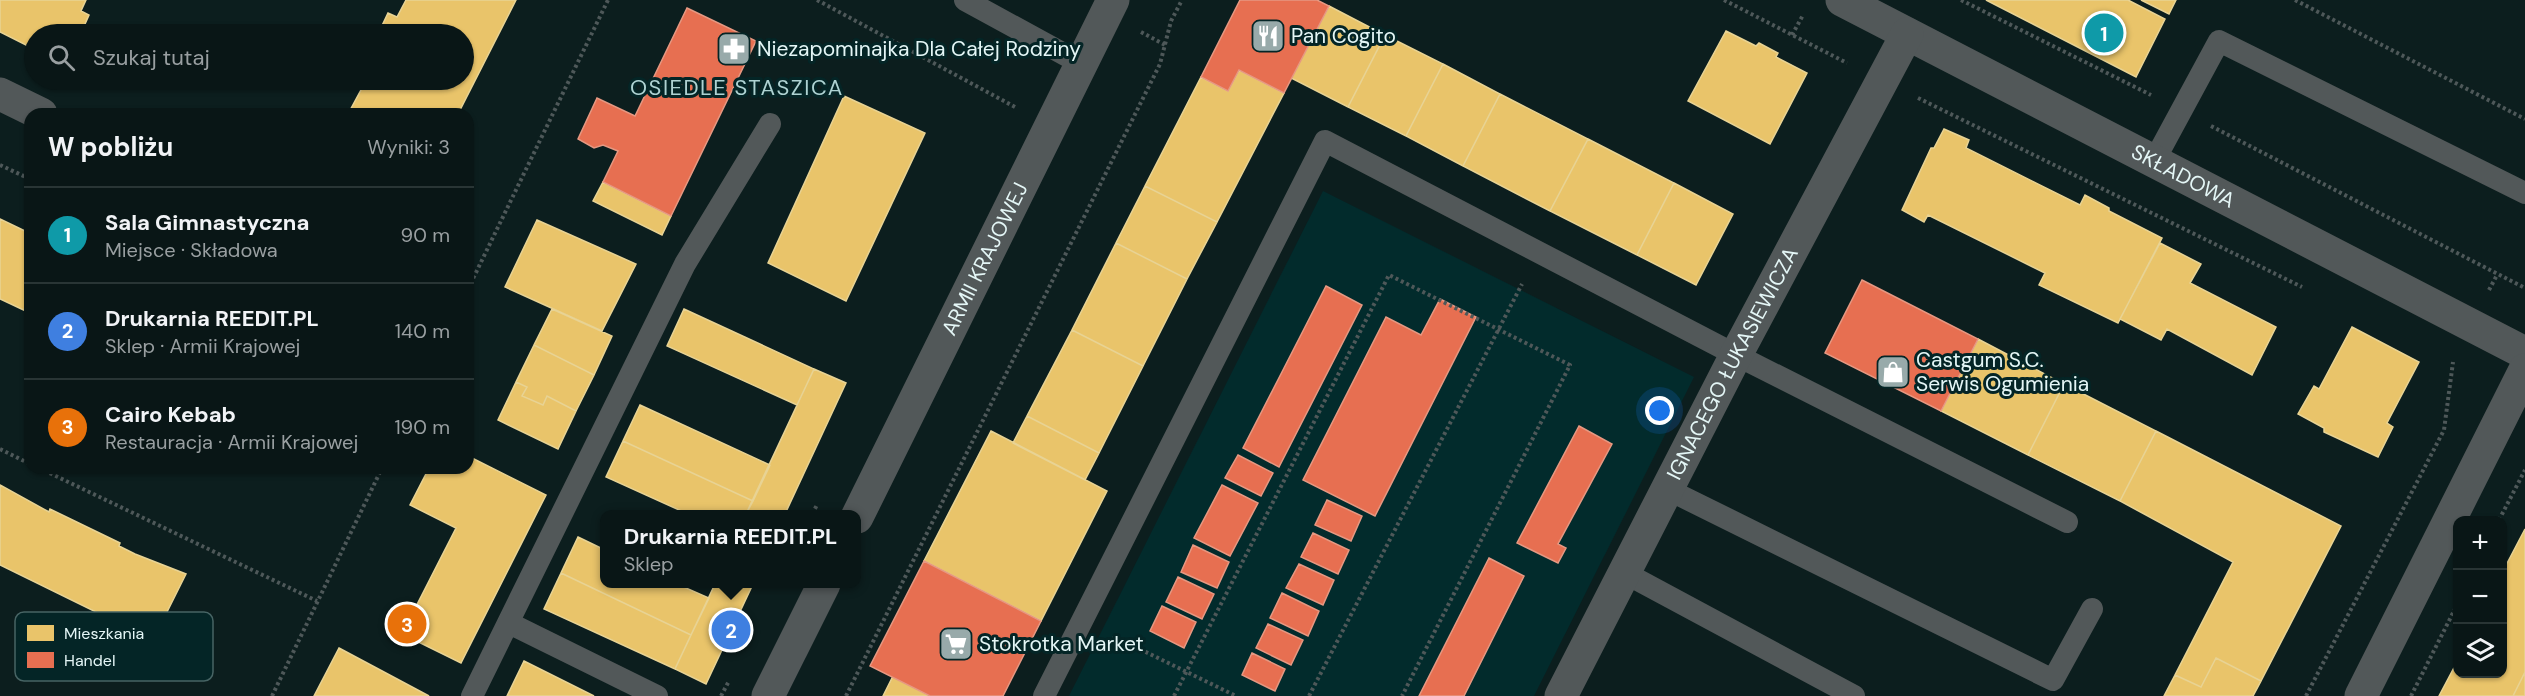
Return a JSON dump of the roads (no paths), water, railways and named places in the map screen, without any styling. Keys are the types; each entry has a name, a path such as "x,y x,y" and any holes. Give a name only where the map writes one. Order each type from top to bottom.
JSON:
{"street":[{"name":"ARMII KRAJOWEJ","path":"860,510 1113,0"},
{"name":"SKŁADOWA","path":"1842,0 2153,163 2525,353"},
{"name":"IGNACEGO ŁUKASIEWICZA","path":"1561,696 1736,355 1907,34"},
{"path":"0,94 29,108"},
{"path":"2361,696 2525,370"},
{"path":"768,696 822,588"}],"lane":[{"path":"965,0 1082,63"},
{"path":"2153,163 2219,41 2525,193"},
{"path":"472,696 685,264 770,124"},
{"path":"1044,696 1325,141 1736,355 2067,522"},
{"path":"1667,489 2053,680 2092,609"},
{"path":"1624,573 1854,696"},
{"path":"509,623 657,696"}],"place":[{"name":"Sala Gimnastyczna","path":"2104,33"},
{"name":"Pan Cogito","path":"1268,36"},
{"name":"Niezapominajka Dla Całej Rodziny","path":"734,49"},
{"name":"Castgum S.C. Serwis Ogumienia","path":"1893,372"},
{"name":"Cairo Kebab","path":"407,624"},
{"name":"Drukarnia REEDIT.PL","path":"731,630"},
{"name":"Stokrotka Market","path":"956,644"}],"district":[{"name":"OSIEDLE STASZICA","path":"737,87"}]}
